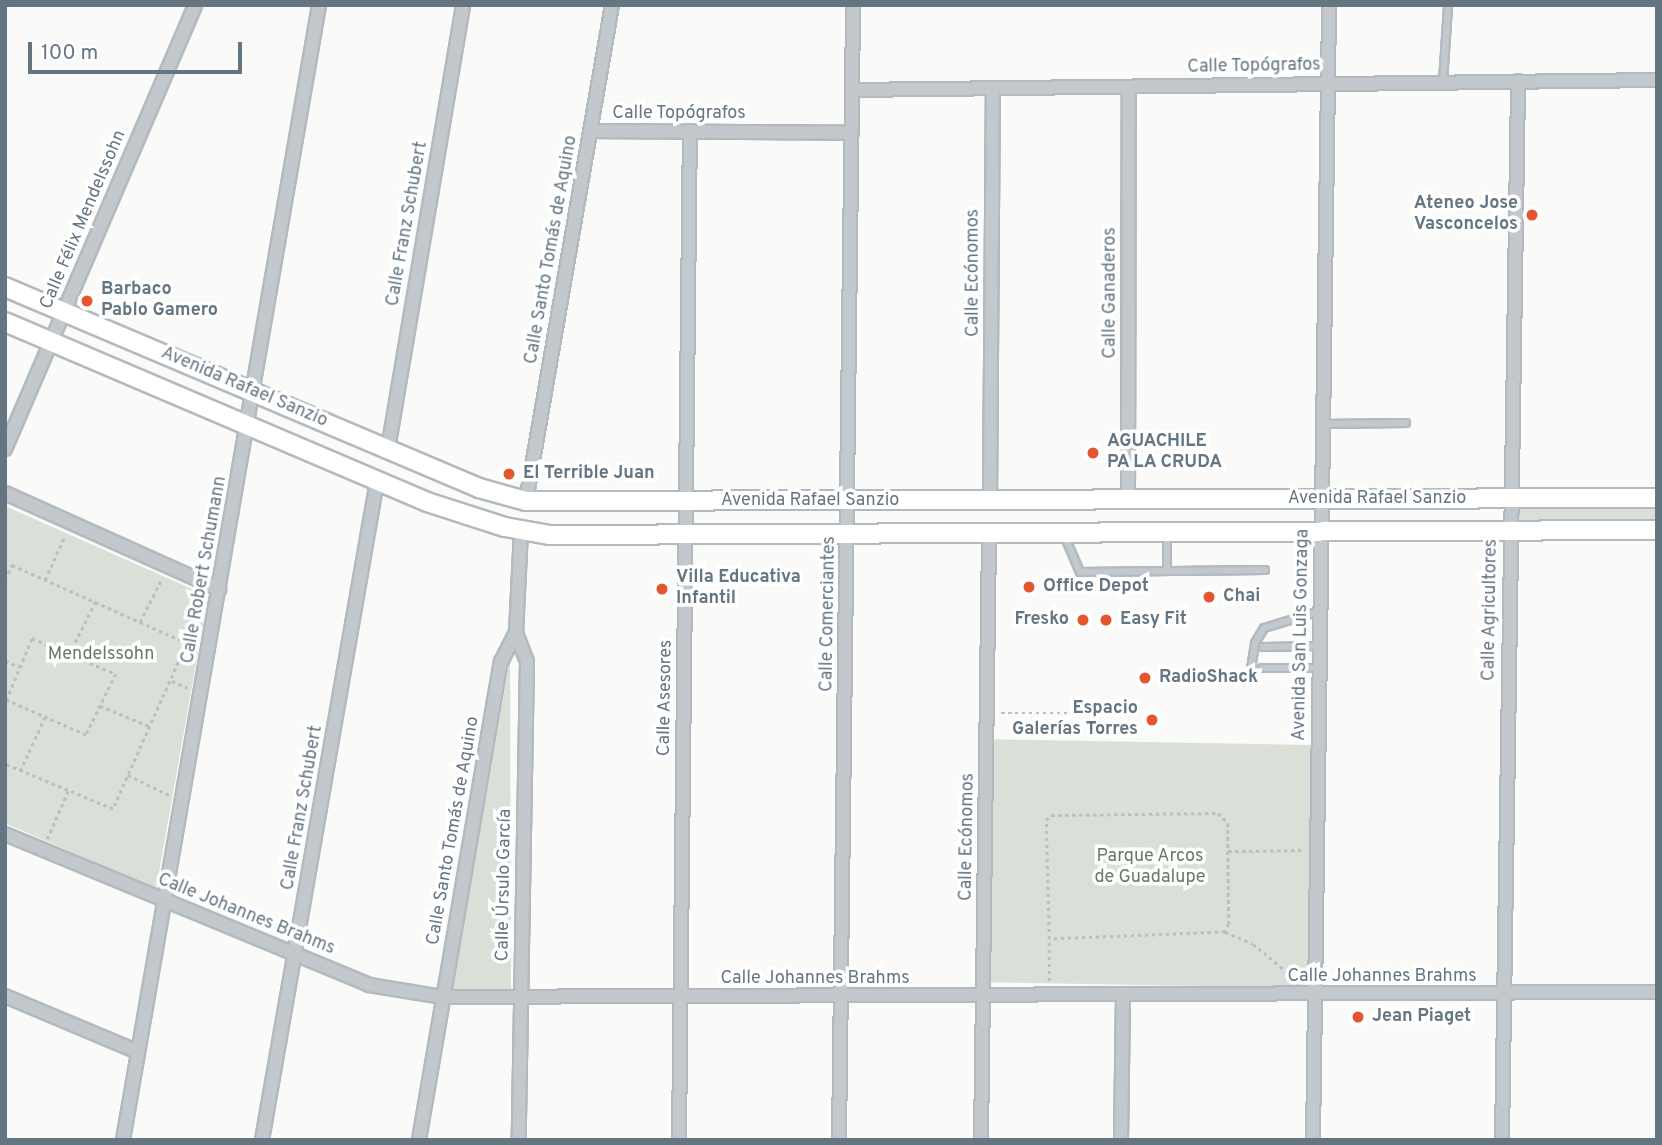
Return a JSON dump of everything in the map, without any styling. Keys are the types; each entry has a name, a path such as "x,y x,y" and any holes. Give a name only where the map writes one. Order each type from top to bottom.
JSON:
{"main road":[{"name":"Avenida Rafael Sanzio","path":"5,287 479,488 526,501 1657,498"},
{"name":"Avenida Rafael Sanzio","path":"5,322 377,481 521,531 989,535 1657,530"}],"street":[{"name":"Calle Félix Mendelssohn","path":"5,449 195,5"},
{"name":"Calle Robert Schumann","path":"123,1140 319,5"},
{"name":"Calle Franz Schubert","path":"388,449 463,5"},
{"name":"Calle Santo Tomás de Aquino","path":"526,501 612,5"},
{"name":"Calle Comerciantes","path":"839,1140 853,5"},
{"name":"Avenida San Luis Gonzaga","path":"1313,1140 1329,5"},
{"name":"Calle Topógrafos","path":"852,90 1657,80"},
{"name":"Calle Agricultores","path":"1502,1140 1509,499 1518,81"},
{"name":"Calle Ganaderos","path":"1128,500 1129,87"},
{"name":"Calle Ecónomos","path":"990,501 993,88"},
{"name":"Calle Topógrafos","path":"590,131 852,133"},
{"name":"Calle Asesores","path":"679,1140 690,131"},
{"name":"Calle Franz Schubert","path":"262,1140 377,481"},
{"path":"5,493 219,589"},
{"name":"Calle Santo Tomás de Aquino","path":"419,1140 501,662 516,633 521,531"},
{"name":"Calle Ecónomos","path":"981,1140 989,535"},
{"name":"Calle Úrsulo García","path":"516,633 527,662 519,1140"},
{"name":"Calle Johannes Brahms","path":"5,834 369,985 442,997 1504,995 1657,992"},
{"path":"5,996 138,1052"},
{"path":"1121,1140 1123,996"}],"lane":[{"path":"1443,82 1448,7"},
{"path":"1323,424 1406,423"},
{"path":"1167,533 1167,571"},
{"path":"1064,534 1080,572 1265,570"},
{"path":"1251,669 1255,643 1264,628 1320,611"},
{"path":"1263,647 1320,646"},
{"path":"1262,668 1320,668"}],"path":[{"path":"45,580 71,523"},
{"path":"5,580 12,565 187,643 113,809 5,764"},
{"path":"140,622 168,566"},
{"path":"69,655 95,602"},
{"path":"32,638 69,655 116,674 86,735 6,700 32,638"},
{"path":"5,661 20,667"},
{"path":"170,680 201,693"},
{"path":"100,706 150,727"},
{"path":"987,713 1082,713"},
{"path":"20,771 45,717"},
{"path":"128,775 182,802"},
{"path":"42,850 68,791"},
{"path":"1049,996 1046,820 1051,816 1217,813 1228,823 1229,924 1225,932"},
{"path":"1228,851 1317,850"},
{"path":"1049,939 1225,932 1253,944 1315,995"}],"green space":[{"path":"1516,504 1657,504 1657,523 1516,523"},
{"name":"Mendelssohn","path":"5,506 208,596 156,889 5,823"},
{"path":"510,660 511,990 452,991"},
{"name":"Parque Arcos de Guadalupe","path":"991,739 1314,745 1310,988 987,982"}],"place":[{"name":"Ateneo Jose Vasconcelos","path":"1532,215"},
{"name":"Barbaco Pablo Gamero","path":"87,301"},
{"name":"AGUACHILE PA LA CRUDA","path":"1093,453"},
{"name":"El Terrible Juan","path":"509,474"},
{"name":"Office Depot","path":"1029,587"},
{"name":"Villa Educativa Infantil","path":"662,589"},
{"name":"Chai","path":"1209,597"},
{"name":"Fresko","path":"1083,620"},
{"name":"Easy Fit","path":"1106,620"},
{"name":"RadioShack","path":"1145,678"},
{"name":"Espacio Galerías Torres","path":"1152,720"},
{"name":"Jean Piaget","path":"1358,1017"}]}
